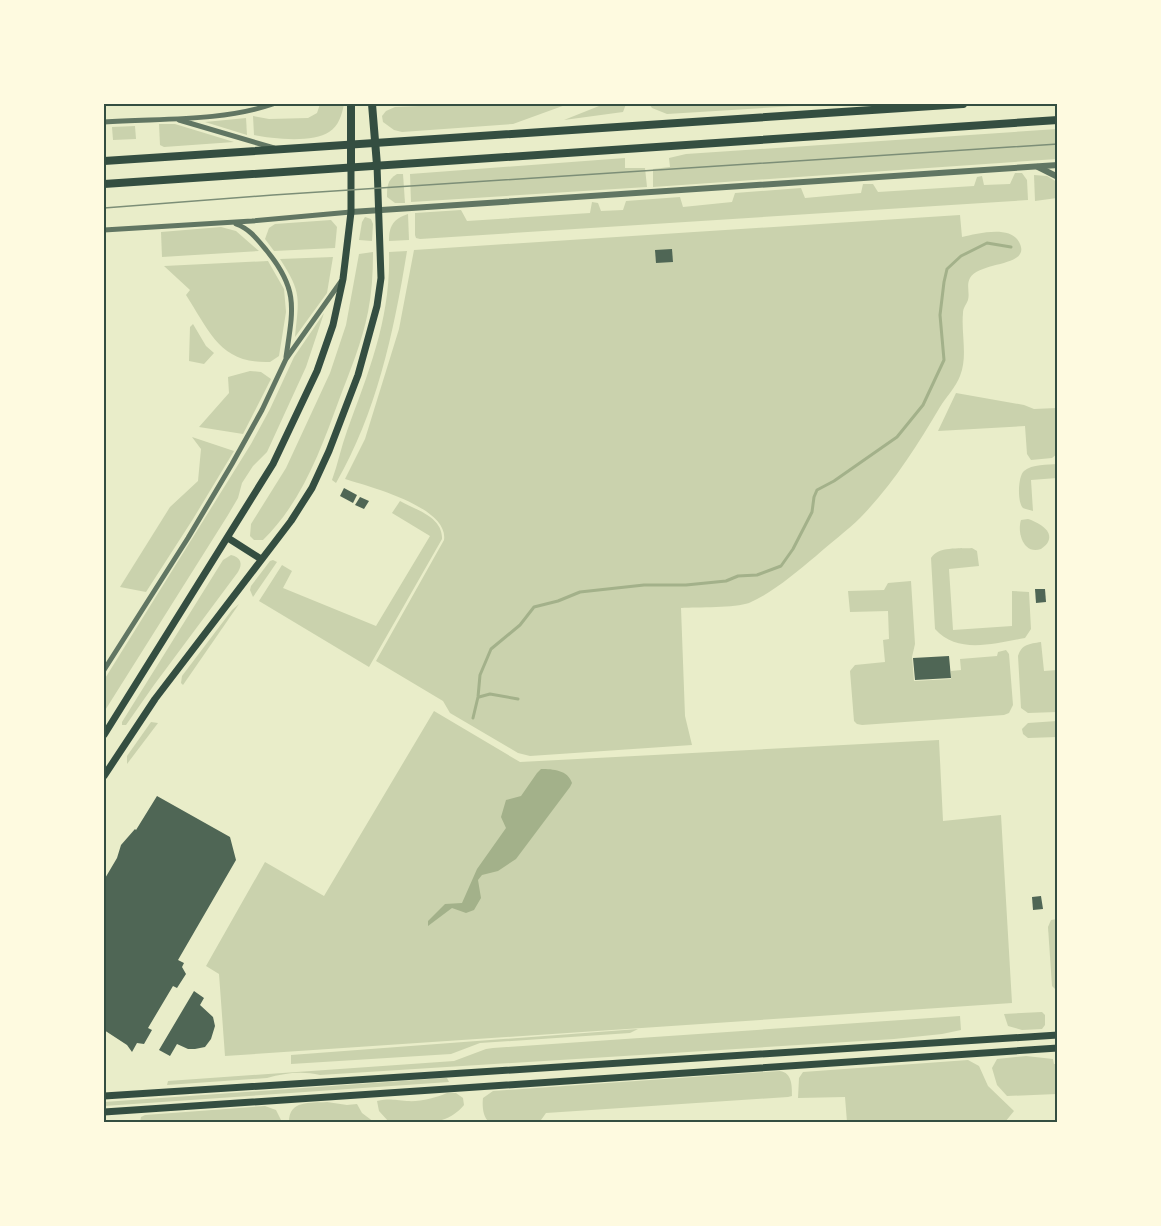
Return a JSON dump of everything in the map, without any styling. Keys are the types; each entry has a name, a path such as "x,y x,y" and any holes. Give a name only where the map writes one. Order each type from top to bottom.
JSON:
{"main road":[{"path":"104,735 273,464 317,371 333,325 343,279 351,212 351,104"},
{"path":"104,776 156,699 291,520 312,488 329,451 358,375 377,306 381,278 377,165 372,104"},
{"path":"104,161 963,104"},
{"path":"104,184 1058,120"},
{"path":"228,538 261,559"},
{"path":"104,1096 1058,1035"},
{"path":"104,1112 1058,1047"},
{"path":"475,1072 475,1086"}],"street":[{"path":"104,122 252,111 273,104"},
{"path":"175,118 281,150"},
{"path":"104,230 410,207 1058,165"},
{"path":"1038,167 1058,177"},
{"path":"231,222 251,232 278,264 290,287 291,313 286,359"},
{"path":"104,670 232,465 286,359 343,279"}],"shaded area":[{"path":"320,104 344,104 338,123 322,135 293,139 254,135 253,116 269,119 308,118 317,113"},
{"path":"568,104 513,124 402,132 394,130 383,122 382,116 386,111 395,107"},
{"path":"604,104 626,104 623,112 564,120"},
{"path":"649,104 826,104 667,114 652,108"},
{"path":"246,118 247,135 205,122"},
{"path":"159,124 175,124 234,142 164,147 160,145"},
{"path":"135,126 136,139 113,140 112,127"},
{"path":"1057,129 1057,159 653,187 653,169 670,167 669,158 686,154"},
{"path":"625,158 625,168 645,168 647,187 411,202 410,174"},
{"path":"1015,173 1022,173 1027,180 1028,200 420,239 415,235 415,213 461,210 467,221 590,213 592,202 598,203 601,211 623,210 626,201 680,197 683,207 732,202 735,193 801,188 805,198 861,193 863,184 873,184 878,192 974,186 977,177 982,176 984,185 1010,184"},
{"path":"397,174 403,174 405,203 395,203 387,197 388,184"},
{"path":"1034,175 1047,176 1057,182 1057,198 1035,201"},
{"path":"408,214 409,240 389,241 393,224"},
{"path":"960,215 962,237 1002,232 1016,238 1021,251 1018,257 983,269 970,278 968,300 963,311 964,361 958,380 884,491 856,522 816,556 776,588 749,603 726,607 681,608 685,716 692,745 530,756 518,753 450,713 443,701 376,661 444,540 442,528 421,508 389,493 345,479 365,439 399,329 414,250"},
{"path":"365,217 371,219 373,224 372,241 359,240"},
{"path":"331,220 337,227 335,248 274,251 265,239 269,228 275,224"},
{"path":"221,227 236,231 259,251 162,257 161,232"},
{"path":"407,251 390,341 382,370 363,428 336,483 332,480 377,344 389,276 389,252"},
{"path":"373,252 371,290 365,323 325,437 309,474 289,509 263,540 254,540 250,536 251,524 286,468 330,373 346,325 359,254"},
{"path":"333,257 327,293 295,337 297,296 292,280 280,259"},
{"path":"268,261 284,289 286,312 279,356 270,362 239,358 218,343 186,295 190,290 164,266"},
{"path":"324,313 306,367 267,452 253,466 242,483 238,498 228,515 104,712 104,680 251,444 294,357"},
{"path":"193,324 206,346 214,353 204,364 189,361 190,327"},
{"path":"250,371 261,372 271,379 243,434 199,427 229,393 228,377"},
{"path":"956,393 1024,405 1034,409 1057,408 1057,454 1052,458 1031,460 1027,454 1025,426 938,431"},
{"path":"192,437 234,451 146,592 120,587 170,507 198,481 201,449"},
{"path":"1057,464 1057,478 1031,480 1033,511 1023,508 1019,489 1020,478 1024,471 1036,466"},
{"path":"400,501 421,511 433,520 441,531 442,539 369,667 259,601 282,565 292,571 283,588 376,626 430,536 392,513"},
{"path":"1028,519 1040,524 1049,534 1048,542 1041,549 1030,549 1023,541 1020,530 1021,520"},
{"path":"972,548 977,551 979,566 949,569 953,630 1012,626 1012,591 1029,592 1031,629 1025,638 966,645 944,637 935,629 931,558 934,554 944,550"},
{"path":"231,555 240,561 238,572 126,725 122,725 223,560"},
{"path":"273,560 277,562 253,597 251,586"},
{"path":"911,581 915,644 912,657 914,681 951,679 951,671 961,670 960,659 997,656 998,652 1006,650 1009,654 1013,705 1009,713 862,725 854,721 850,671 855,665 885,662 883,640 889,639 888,611 850,612 848,591 884,590 888,583"},
{"path":"239,604 183,685 182,676"},
{"path":"1041,642 1044,671 1057,670 1057,712 1028,713 1021,708 1018,656 1024,647"},
{"path":"434,711 520,762 939,740 943,821 1001,815 1012,1003 225,1056 219,974 206,966 265,862 324,896"},
{"path":"1057,721 1057,737 1028,738 1023,734 1022,729 1028,723"},
{"path":"151,722 158,723 127,764 127,756"},
{"path":"541,769 564,773 572,783 570,787 516,859 498,871 482,875 478,880 481,898 474,910 466,913 452,908 428,926 428,921 445,904 462,903 477,869 506,828 501,817 506,800 521,796"},
{"path":"1057,919 1058,989 1055,989 1052,986 1048,927 1051,920"},
{"path":"1042,1012 1045,1015 1045,1025 1042,1029 1022,1030 1008,1026 1004,1014"},
{"path":"960,1016 961,1030 894,1039 320,1075 294,1073 267,1078 167,1085 168,1081 454,1061 493,1048"},
{"path":"638,1029 630,1033 480,1043 451,1054 291,1064 291,1055"},
{"path":"1026,1056 1053,1059 1054,1064 1057,1064 1057,1094 1007,1096 997,1085 992,1068 997,1059"},
{"path":"968,1060 979,1066 988,1086 1014,1111 1005,1122 847,1122 845,1097 798,1098 799,1078 803,1072"},
{"path":"780,1071 789,1077 792,1096 546,1113 541,1120 529,1122 489,1122 483,1108 483,1098 493,1091"},
{"path":"447,1078 449,1082 104,1106 104,1102"},
{"path":"447,1093 456,1093 463,1098 464,1105 448,1118 439,1121 389,1122 379,1111 377,1101 389,1099 417,1101"},
{"path":"327,1102 357,1104 362,1113 374,1122 289,1122 290,1115 297,1106"},
{"path":"265,1106 276,1110 281,1120 140,1122 141,1117 145,1115"}],"building":[{"path":"672,249 673,262 656,263 655,250"},
{"path":"344,488 357,495 353,503 340,496"},
{"path":"360,497 369,501 364,509 355,505"},
{"path":"1035,589 1045,589 1046,602 1036,603"},
{"path":"949,656 951,678 915,680 913,658"},
{"path":"157,796 230,837 236,860 178,960 184,963 182,967 186,974 177,988 173,986 148,1028 152,1030 144,1044 137,1043 132,1052 127,1045 104,1030 104,880 117,858 121,845 136,830"},
{"path":"1041,896 1043,909 1033,910 1032,897"},
{"path":"194,991 204,998 200,1005 213,1017 215,1026 211,1039 205,1047 195,1049 188,1049 177,1044 170,1056 159,1050"}],"waterway":[{"path":"473,718 480,675 491,649 520,625 534,607 580,592 644,585 686,585 726,581 738,576 757,575 781,566 793,549 812,512 817,490 834,481 897,437 923,405 944,360 940,315 947,269 961,256 987,243 1011,247"},
{"path":"479,697 490,694 518,699"}],"tram line":[{"path":"104,208 1058,144"}]}
